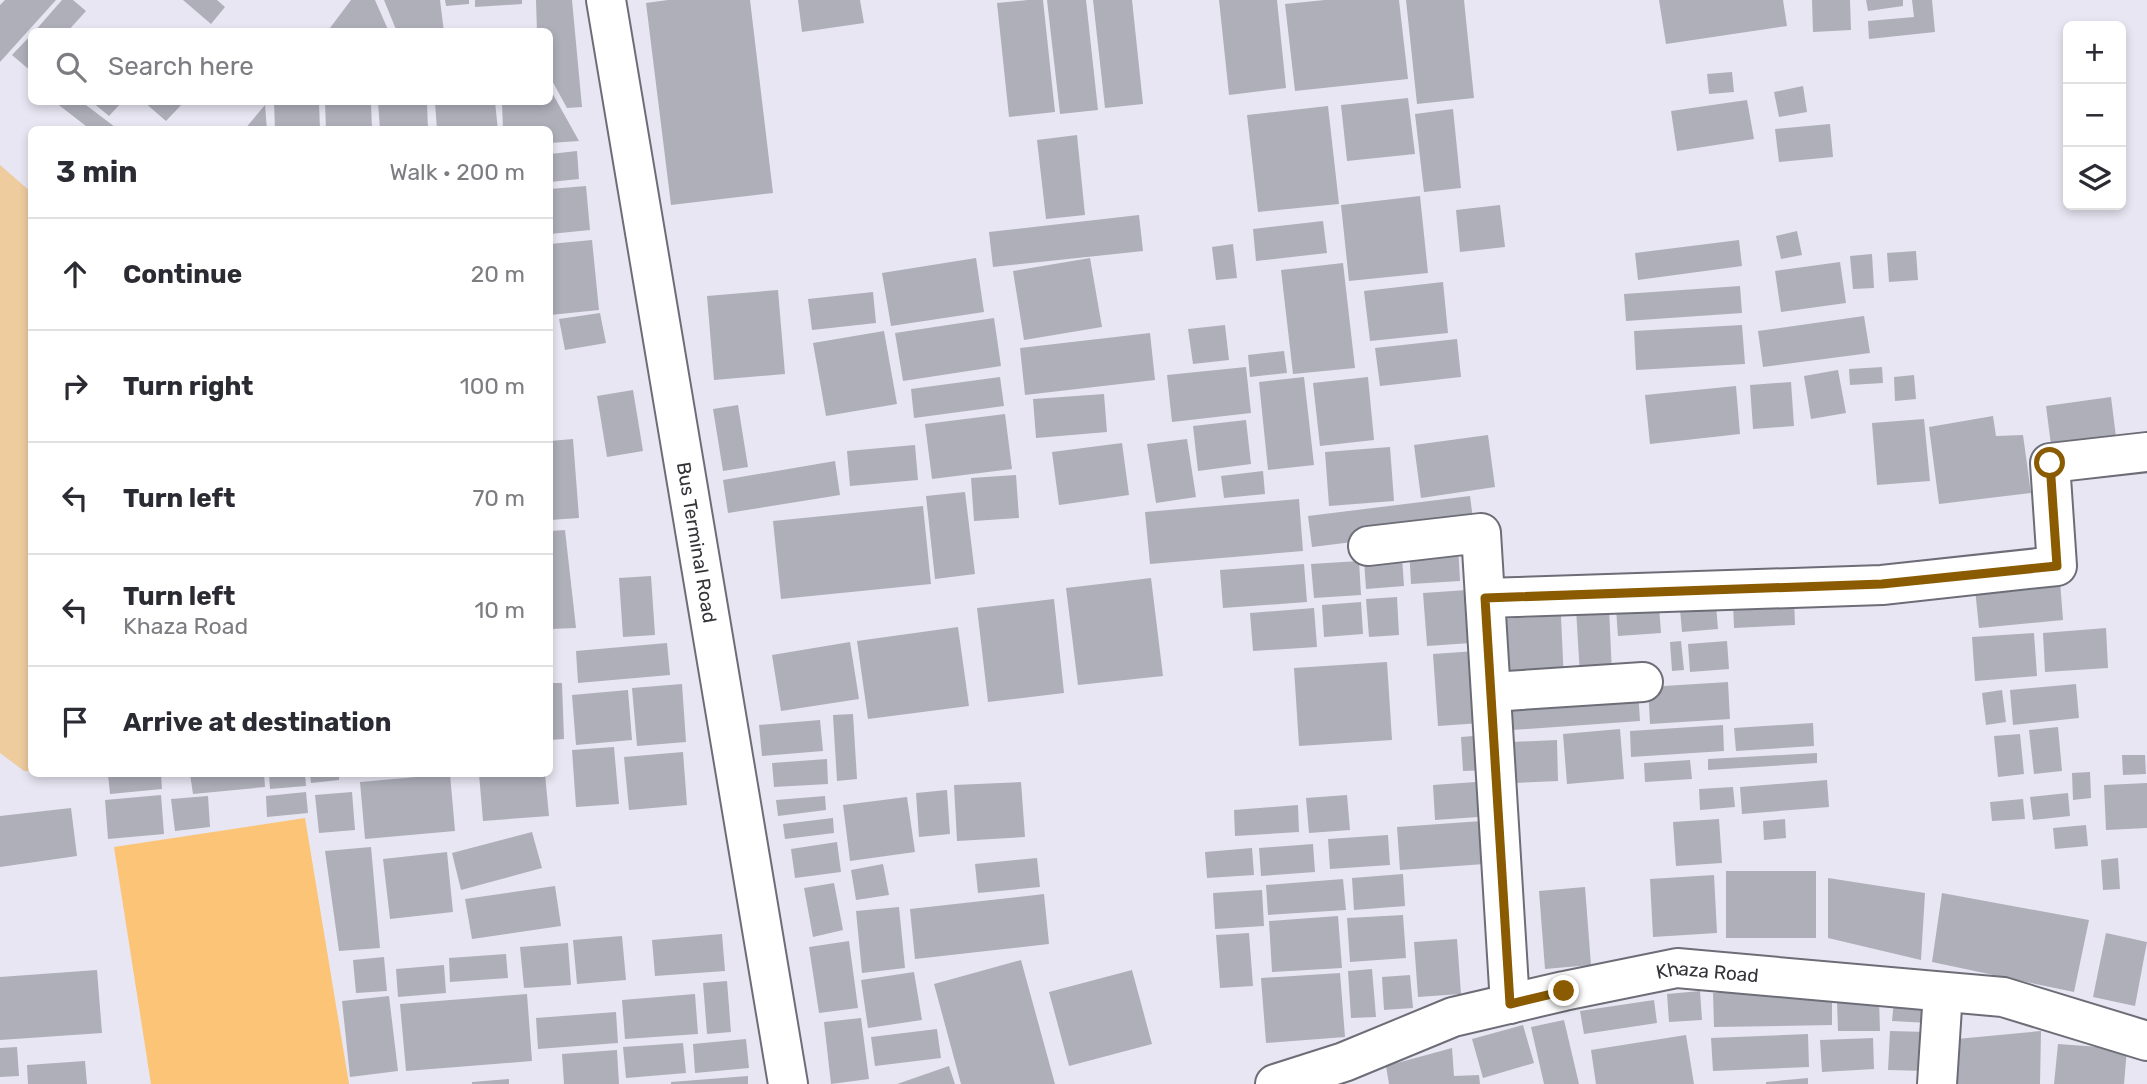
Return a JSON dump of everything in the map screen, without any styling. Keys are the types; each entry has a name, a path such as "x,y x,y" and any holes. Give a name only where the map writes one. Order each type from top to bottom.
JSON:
{"street":[{"name":"Bus Terminal Road","path":"606,0 788,1084"},
{"path":"1485,598 1882,584 2057,566 2050,463 2147,452"},
{"path":"1368,546 1481,533 1510,1004"},
{"path":"1491,692 1643,681"},
{"name":"Khaza Road","path":"1275,1084 1344,1062 1452,1017 1677,968 2003,997 2147,1041"},
{"path":"1937,1084 1943,992"}],"shaded area":[{"path":"0,165 28,189 28,771 24,771 0,753"},
{"path":"305,818 349,1084 151,1084 114,847"}],"building":[{"path":"5,0 56,0 0,62 0,5"},
{"path":"62,0 73,0 86,11 71,28 38,28"},
{"path":"183,0 217,0 225,7 211,24"},
{"path":"351,0 375,0 387,28 330,28"},
{"path":"384,0 440,0 444,28 395,28"},
{"path":"445,0 469,0 469,4 446,6"},
{"path":"475,0 522,0 522,4 475,7"},
{"path":"536,0 572,0 582,107 567,108 553,82 553,28 537,28"},
{"path":"668,0 750,0 773,193 671,205 646,3"},
{"path":"798,0 860,0 864,23 802,32"},
{"path":"1043,0 1055,112 1009,117 997,3"},
{"path":"1047,0 1086,0 1098,110 1060,114"},
{"path":"1093,0 1132,0 1143,104 1105,108"},
{"path":"1219,0 1277,0 1286,88 1229,95"},
{"path":"1325,0 1399,0 1408,79 1295,91 1285,4"},
{"path":"1406,0 1464,0 1474,98 1417,104"},
{"path":"1659,0 1783,0 1787,26 1666,44"},
{"path":"1812,0 1850,0 1851,30 1813,32"},
{"path":"1866,0 1903,0 1903,6 1868,11"},
{"path":"1912,0 1932,0 1935,32 1869,39 1868,21 1914,17"},
{"path":"28,38 28,69 12,55"},
{"path":"1732,72 1734,92 1709,94 1707,74"},
{"path":"1803,86 1807,112 1779,117 1774,92"},
{"path":"553,94 579,141 553,143 553,126 503,126 502,105 553,105"},
{"path":"1408,98 1415,154 1347,161 1341,105"},
{"path":"1747,100 1754,139 1677,151 1671,111"},
{"path":"59,105 86,105 114,126 86,126"},
{"path":"96,105 119,105 109,116"},
{"path":"147,105 181,105 166,121"},
{"path":"265,105 267,126 247,126"},
{"path":"274,105 319,105 320,126 275,126"},
{"path":"325,105 371,105 372,126 326,126"},
{"path":"378,105 427,105 428,126 380,126"},
{"path":"435,105 495,105 498,126 437,126"},
{"path":"1328,106 1339,204 1258,212 1247,115"},
{"path":"1453,109 1461,188 1424,192 1415,114"},
{"path":"1830,124 1833,157 1779,162 1775,129"},
{"path":"1077,135 1085,215 1046,219 1037,140"},
{"path":"577,151 579,179 553,182 553,154"},
{"path":"586,186 590,230 553,234 553,189"},
{"path":"1420,196 1428,273 1349,281 1341,205"},
{"path":"1500,205 1505,247 1460,252 1456,210"},
{"path":"1139,215 1143,251 993,267 989,232"},
{"path":"1323,221 1327,253 1256,261 1253,229"},
{"path":"1797,231 1802,255 1781,259 1776,236"},
{"path":"592,240 599,310 553,315 553,244"},
{"path":"1739,240 1742,266 1638,280 1635,253"},
{"path":"1233,244 1237,278 1216,280 1212,247"},
{"path":"1916,251 1918,280 1889,282 1887,253"},
{"path":"1872,254 1874,288 1853,289 1850,256"},
{"path":"976,258 984,312 891,326 882,273"},
{"path":"1090,258 1102,327 1024,340 1013,271"},
{"path":"1840,262 1846,303 1781,312 1775,271"},
{"path":"1343,263 1355,368 1293,374 1281,270"},
{"path":"1443,282 1448,333 1370,341 1364,291"},
{"path":"1740,286 1742,313 1626,321 1624,294"},
{"path":"778,290 785,374 714,380 707,296"},
{"path":"873,292 876,323 812,330 808,299"},
{"path":"600,313 606,343 565,350 559,319"},
{"path":"1864,316 1870,353 1763,367 1758,331"},
{"path":"994,318 1001,366 903,381 895,333"},
{"path":"1225,325 1229,360 1193,364 1188,329"},
{"path":"1742,325 1745,364 1636,370 1634,331"},
{"path":"884,331 897,404 826,416 813,343"},
{"path":"1150,333 1155,380 1025,395 1020,348"},
{"path":"1457,339 1461,377 1380,386 1375,348"},
{"path":"1284,351 1287,373 1250,377 1248,355"},
{"path":"1246,367 1251,413 1172,422 1167,375"},
{"path":"1882,367 1883,383 1850,385 1849,369"},
{"path":"1838,370 1846,413 1811,419 1804,376"},
{"path":"1914,375 1916,399 1895,401 1894,377"},
{"path":"1000,377 1004,406 914,418 911,389"},
{"path":"1304,377 1314,465 1268,470 1259,382"},
{"path":"1368,377 1374,440 1320,446 1313,383"},
{"path":"1791,382 1794,426 1753,429 1750,385"},
{"path":"1736,386 1740,434 1650,444 1645,395"},
{"path":"633,390 643,451 607,457 597,396"},
{"path":"1104,394 1107,432 1036,438 1033,399"},
{"path":"2111,397 2116,437 2051,445 2046,406"},
{"path":"738,405 748,467 723,471 713,409"},
{"path":"1005,414 1012,469 932,479 925,424"},
{"path":"1993,416 1996,436 2023,435 2031,493 1939,504 1929,427"},
{"path":"1924,419 1930,481 1877,485 1872,423"},
{"path":"1246,420 1251,464 1198,471 1193,426"},
{"path":"1488,435 1495,487 1421,498 1414,445"},
{"path":"573,439 579,518 553,520 553,441"},
{"path":"1187,439 1196,497 1156,503 1147,444"},
{"path":"1122,443 1129,495 1059,505 1052,452"},
{"path":"915,445 918,480 850,486 847,451"},
{"path":"1390,447 1394,501 1329,506 1325,452"},
{"path":"835,461 840,495 728,513 723,480"},
{"path":"1263,471 1265,494 1224,498 1221,476"},
{"path":"1016,475 1019,518 974,521 971,478"},
{"path":"965,492 975,574 935,579 926,496"},
{"path":"1470,496 1474,527 1312,547 1308,516"},
{"path":"1299,499 1303,551 1150,564 1145,512"},
{"path":"923,506 931,584 781,599 773,521"},
{"path":"565,530 576,628 553,629 553,531"},
{"path":"1458,545 1460,581 1411,584 1409,548"},
{"path":"1402,557 1404,586 1366,589 1364,560"},
{"path":"1359,561 1361,595 1314,598 1311,564"},
{"path":"1304,564 1307,602 1223,608 1220,570"},
{"path":"651,576 655,635 623,637 619,578"},
{"path":"1151,578 1163,676 1078,685 1066,588"},
{"path":"2060,581 2063,620 1979,628 1975,589"},
{"path":"1467,590 1471,643 1427,646 1423,593"},
{"path":"1715,594 1718,629 1682,632 1679,598"},
{"path":"1397,597 1399,635 1369,637 1366,599"},
{"path":"1794,598 1795,625 1734,628 1733,602"},
{"path":"1054,599 1064,693 988,702 977,608"},
{"path":"1361,602 1363,634 1324,637 1322,605"},
{"path":"1659,606 1661,633 1618,636 1616,609"},
{"path":"1609,607 1612,674 1580,676 1576,609"},
{"path":"1314,608 1317,647 1253,651 1250,613"},
{"path":"1561,616 1564,682 1499,685 1496,619"},
{"path":"958,627 969,706 868,719 857,641"},
{"path":"2106,628 2108,668 2045,672 2043,633"},
{"path":"2034,633 2037,676 1975,681 1972,637"},
{"path":"1681,641 1684,670 1672,671 1670,642"},
{"path":"1727,641 1729,669 1690,672 1688,644"},
{"path":"850,642 859,699 781,711 772,655"},
{"path":"667,643 670,675 578,683 576,651"},
{"path":"1476,651 1481,723 1438,726 1433,654"},
{"path":"1387,662 1392,740 1299,746 1294,668"},
{"path":"1728,682 1730,719 1650,724 1648,687"},
{"path":"553,683 562,683 564,739 553,740"},
{"path":"682,684 686,742 637,746 632,688"},
{"path":"2076,684 2079,718 2013,725 2010,690"},
{"path":"1638,689 1640,721 1512,730 1510,697"},
{"path":"628,690 632,740 576,745 572,695"},
{"path":"2002,690 2006,722 1986,725 1982,693"},
{"path":"853,714 857,779 837,781 833,715"},
{"path":"820,720 823,751 762,756 759,725"},
{"path":"1813,723 1814,746 1736,751 1734,728"},
{"path":"1723,725 1724,751 1631,757 1630,731"},
{"path":"2058,727 2062,771 2034,774 2029,730"},
{"path":"1620,729 1624,779 1567,784 1563,734"},
{"path":"2020,734 2024,774 1998,777 1994,736"},
{"path":"1486,735 1488,770 1463,771 1461,737"},
{"path":"1557,740 1558,781 1513,783 1511,742"},
{"path":"614,747 619,804 576,807 572,750"},
{"path":"683,752 687,805 629,810 624,757"},
{"path":"1817,753 1817,763 1708,770 1708,759"},
{"path":"2122,755 2145,755 2146,774 2123,775"},
{"path":"827,759 828,784 774,787 772,763"},
{"path":"1690,760 1692,779 1645,782 1644,763"},
{"path":"2090,772 2091,798 2073,800 2072,773"},
{"path":"108,777 161,777 162,789 110,794"},
{"path":"190,777 264,777 265,787 193,794"},
{"path":"269,777 305,777 306,786 270,789"},
{"path":"310,777 339,777 339,780 311,783"},
{"path":"450,777 455,831 365,839 360,782"},
{"path":"479,777 545,777 549,816 483,821"},
{"path":"1827,780 1829,807 1742,814 1740,787"},
{"path":"1490,781 1492,816 1435,820 1433,785"},
{"path":"1021,782 1025,837 957,841 954,785"},
{"path":"2147,783 2147,828 2106,830 2104,785"},
{"path":"1733,787 1735,807 1700,810 1699,789"},
{"path":"947,790 950,834 919,837 916,793"},
{"path":"306,792 308,813 267,817 266,796"},
{"path":"352,792 355,830 319,833 315,795"},
{"path":"2068,793 2070,816 2033,820 2030,797"},
{"path":"161,795 164,834 108,839 105,800"},
{"path":"1347,795 1350,830 1309,833 1306,798"},
{"path":"208,796 210,827 175,831 171,799"},
{"path":"825,796 826,810 778,816 776,800"},
{"path":"907,797 915,852 850,861 843,805"},
{"path":"2023,799 2025,819 1992,821 1990,802"},
{"path":"1298,805 1299,832 1235,836 1234,810"},
{"path":"71,808 77,856 0,867 0,816"},
{"path":"833,818 834,833 785,839 783,824"},
{"path":"1719,819 1722,863 1676,866 1673,822"},
{"path":"1785,819 1786,838 1764,840 1763,821"},
{"path":"1482,821 1485,864 1400,870 1397,827"},
{"path":"2086,825 2088,846 2055,849 2053,828"},
{"path":"532,832 542,868 461,890 452,853"},
{"path":"1388,835 1390,865 1330,869 1328,839"},
{"path":"837,842 841,872 795,878 791,849"},
{"path":"1313,844 1315,872 1261,876 1259,848"},
{"path":"371,847 380,948 339,951 325,851"},
{"path":"1252,848 1254,875 1207,878 1205,852"},
{"path":"447,852 453,912 390,919 383,859"},
{"path":"1037,858 1040,887 978,893 975,864"},
{"path":"2118,858 2120,889 2103,890 2101,860"},
{"path":"883,864 889,895 856,900 851,870"},
{"path":"1726,871 1816,871 1816,938 1726,938"},
{"path":"1403,874 1405,906 1354,910 1352,878"},
{"path":"1714,875 1717,933 1653,937 1650,879"},
{"path":"1828,878 1925,893 1921,960 1828,938"},
{"path":"1343,879 1346,910 1268,915 1266,885"},
{"path":"834,883 843,930 813,937 804,888"},
{"path":"555,886 561,926 472,939 465,899"},
{"path":"1585,887 1591,965 1545,969 1539,891"},
{"path":"1262,890 1264,926 1215,929 1213,893"},
{"path":"1942,893 2089,920 2074,992 1932,962"},
{"path":"1044,894 1049,944 915,959 910,909"},
{"path":"899,907 905,968 862,973 856,911"},
{"path":"1403,915 1406,958 1350,962 1347,918"},
{"path":"1338,916 1342,968 1272,972 1269,921"},
{"path":"1249,933 1253,986 1220,988 1216,935"},
{"path":"2106,933 2147,942 2135,1006 2093,997"},
{"path":"722,934 725,971 655,976 652,940"},
{"path":"622,936 626,980 577,984 573,940"},
{"path":"1457,939 1461,994 1418,997 1414,942"},
{"path":"849,941 858,1008 819,1013 809,947"},
{"path":"568,943 571,985 524,988 520,947"},
{"path":"506,954 508,978 450,982 449,958"},
{"path":"384,957 387,991 356,993 353,960"},
{"path":"1021,960 1055,1084 961,1084 934,984"},
{"path":"444,965 446,993 398,997 396,969"},
{"path":"1372,969 1376,1017 1351,1018 1348,971"},
{"path":"97,970 102,1033 0,1040 0,977"},
{"path":"1132,970 1152,1044 1069,1066 1049,992"},
{"path":"914,972 922,1020 868,1028 861,980"},
{"path":"1340,973 1345,1037 1266,1043 1261,978"},
{"path":"1410,975 1413,1008 1384,1010 1382,977"},
{"path":"727,981 731,1032 707,1034 703,983"},
{"path":"1700,991 1702,1020 1669,1022 1667,994"},
{"path":"1832,991 1832,1025 1714,1027 1713,993"},
{"path":"527,994 532,1061 406,1071 400,1004"},
{"path":"695,994 698,1034 625,1039 622,1000"},
{"path":"389,996 398,1071 350,1077 342,1001"},
{"path":"1879,999 1880,1031 1838,1031 1837,1000"},
{"path":"1654,1000 1657,1023 1584,1034 1580,1011"},
{"path":"1894,1000 1931,1002 1929,1023 1892,1021"},
{"path":"616,1012 618,1043 538,1049 536,1018"},
{"path":"861,1018 869,1079 831,1084 824,1022"},
{"path":"1564,1020 1579,1084 1544,1084 1531,1027"},
{"path":"1523,1025 1534,1063 1483,1078 1472,1039"},
{"path":"937,1029 941,1058 875,1066 871,1037"},
{"path":"1890,1031 1928,1032 1927,1071 1888,1070"},
{"path":"2041,1031 2040,1084 1950,1084 1946,1040"},
{"path":"1808,1034 1809,1067 1713,1071 1711,1038"},
{"path":"1686,1035 1694,1084 1596,1084 1591,1050"},
{"path":"1873,1038 1874,1069 1822,1072 1820,1040"},
{"path":"746,1039 749,1068 695,1073 693,1044"},
{"path":"683,1043 686,1073 626,1078 623,1047"},
{"path":"2058,1044 2127,1049 2124,1084 2054,1084"},
{"path":"17,1047 19,1076 0,1077 0,1048"},
{"path":"1452,1048 1454,1076 1479,1075 1480,1084 1389,1084 1386,1066"},
{"path":"617,1050 619,1084 564,1084 562,1054"},
{"path":"85,1061 87,1084 28,1084 27,1065"},
{"path":"949,1066 955,1084 897,1084"},
{"path":"748,1076 748,1084 671,1084 671,1082"},
{"path":"1808,1078 1808,1084 1766,1084 1766,1082"},
{"path":"509,1079 509,1084 472,1084 472,1082"}],"route":[{"path":"1564,991 1510,1004 1485,598 1882,584 2057,566 2050,463"}]}
